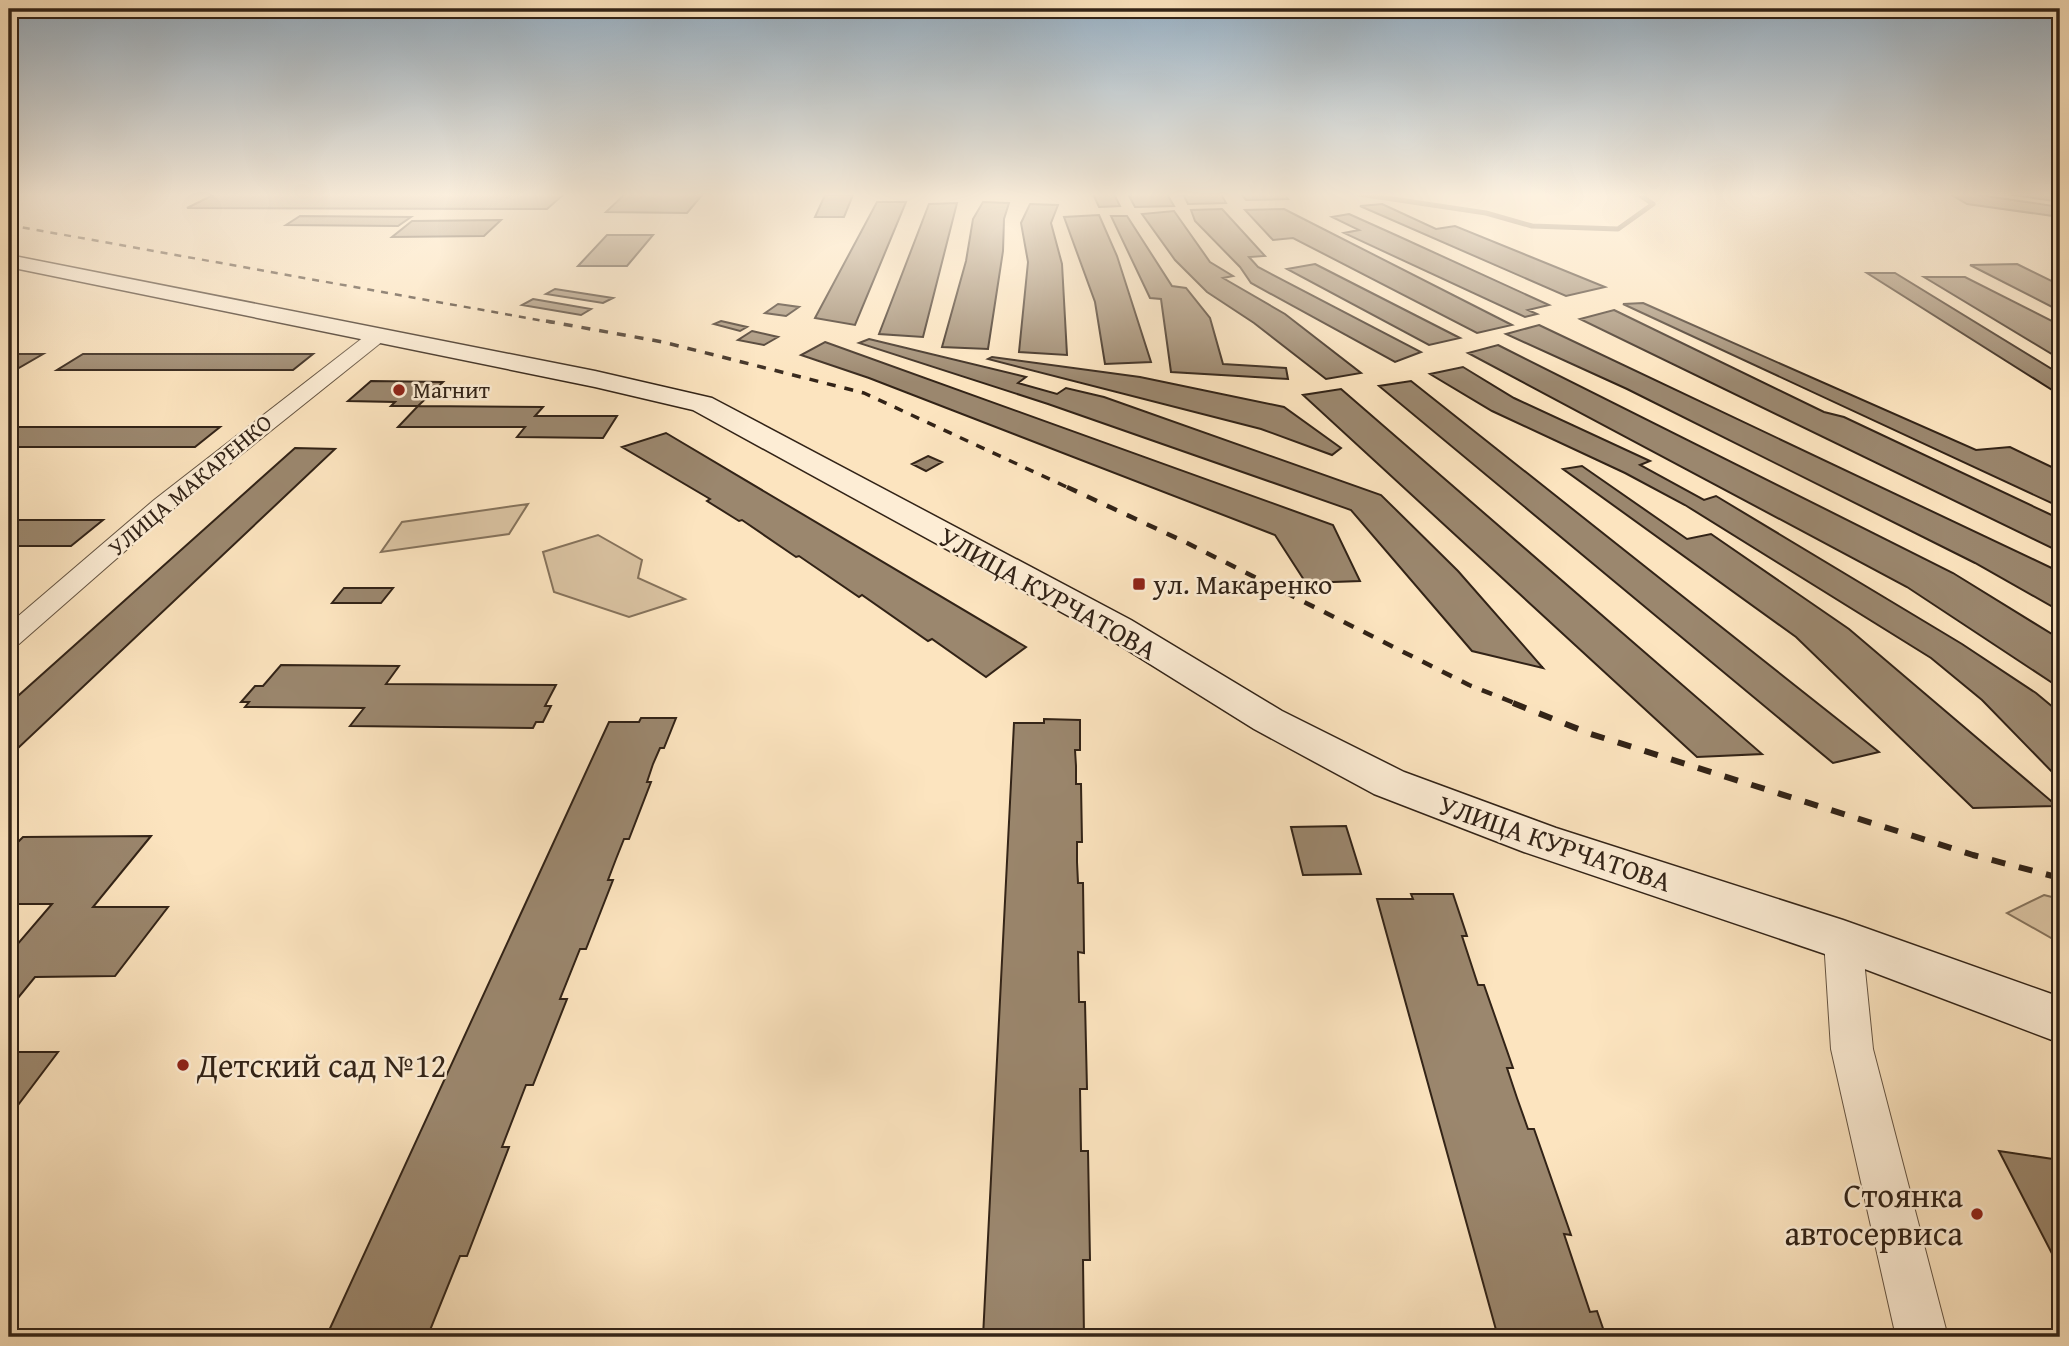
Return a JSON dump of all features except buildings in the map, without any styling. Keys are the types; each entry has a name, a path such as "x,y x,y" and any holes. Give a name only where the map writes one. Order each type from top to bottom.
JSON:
{"main road":[{"name":"УЛИЦА КУРЧАТОВА","path":"9,261 595,379 702,404 1118,628 1268,720 1389,783 1540,840 1843,940 2060,1020"}],"street":[{"name":"УЛИЦА МАКАРЕНКО","path":"9,638 163,505 376,337"},
{"path":"1843,940 1852,1049 1922,1337"}],"shaded area":[{"path":"528,504 509,534 381,552 402,522"},
{"path":"598,535 642,560 638,578 685,599 629,617 554,592 543,552"},
{"path":"2044,895 2060,899 2060,943 2007,913"}],"railway":[{"path":"186,257 555,323"},
{"path":"546,321 663,342 864,393 1071,489"},
{"path":"1067,487 1185,542 1469,685 1517,704"},
{"path":"1513,703 1591,734 1973,855 2060,878"}],"place":[{"name":"Магнит","path":"399,390"},
{"name":"ул. Макаренко","path":"1139,584"},
{"name":"Детский сад №12","path":"183,1065"},
{"name":"Стоянка автосервиса","path":"1977,1214"}]}
